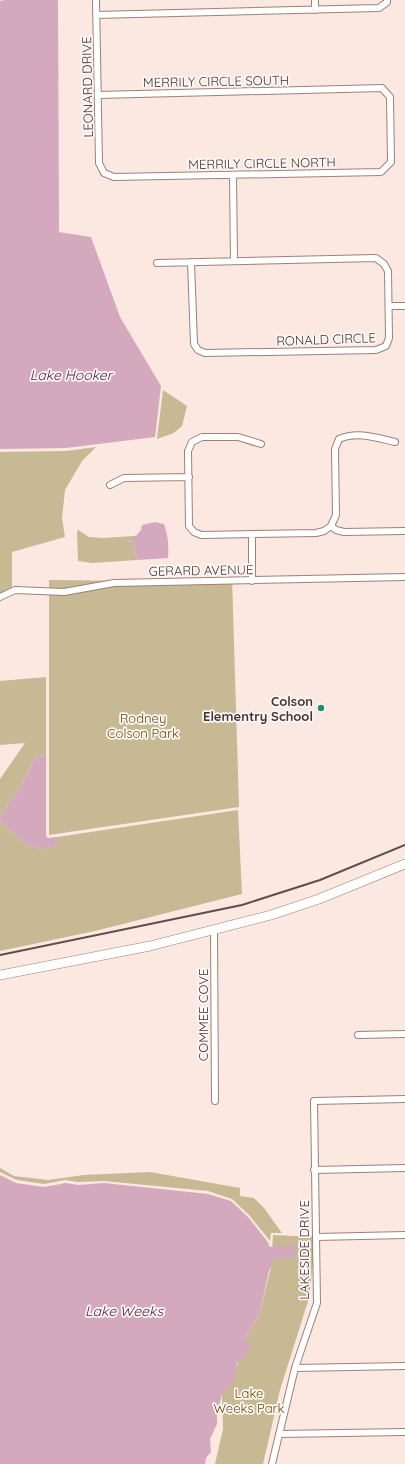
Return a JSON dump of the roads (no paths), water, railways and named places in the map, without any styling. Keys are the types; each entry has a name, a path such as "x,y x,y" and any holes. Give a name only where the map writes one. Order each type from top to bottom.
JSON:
{"main road":[{"path":"0,975 150,946 271,915 326,896 405,864"}],"street":[{"name":"LEONARD DRIVE","path":"96,0 99,163 104,173"},
{"path":"315,0 315,10"},
{"path":"96,15 379,8 387,2 387,0"},
{"name":"MERRILY CIRCLE SOUTH","path":"98,95 382,88 390,97 391,135"},
{"name":"MERRILY CIRCLE NORTH","path":"104,173 114,177 381,172 391,162 391,135"},
{"path":"233,175 234,261"},
{"name":"RONALD CIRCLE","path":"157,263 191,262 234,261 376,258 384,264 388,271 389,338 386,346 376,350 206,353 198,350 194,344 191,262"},
{"path":"389,306 405,306"},
{"path":"261,444 238,437 202,437 192,442 188,451 188,477 190,526 194,532 201,535 316,533 324,531 331,526 336,514 335,449 339,439 348,435 369,436 396,442"},
{"path":"110,485 124,478 188,477"},
{"path":"331,526 336,530 344,532 405,531"},
{"path":"252,534 252,581"},
{"name":"GERARD AVENUE","path":"0,596 15,590 64,592 114,583 405,577"},
{"name":"COMMEE COVE","path":"214,929 215,1101"},
{"path":"358,1035 405,1034"},
{"name":"LAKESIDE DRIVE","path":"272,1464 295,1368 316,1303 314,1101 405,1099"},
{"path":"314,1170 405,1168"},
{"path":"316,1237 405,1235"},
{"path":"295,1368 405,1366"},
{"path":"279,1434 405,1432"}],"water":[{"name":"Lake Hooker","path":"58,0 59,232 91,237 120,317 161,386 155,437 66,448 0,449 0,1"},
{"path":"155,522 164,524 168,541 168,558 137,560 134,544 129,545 127,543 134,541 134,536 141,530 142,525"},
{"path":"42,755 46,757 46,836 48,838 57,837 58,846 41,849 26,844 0,821 0,817 20,788 35,758"},
{"name":"Lake Weeks","path":"0,1175 16,1183 44,1187 66,1183 78,1185 104,1183 208,1194 231,1201 248,1217 270,1247 295,1245 296,1258 275,1258 269,1271 260,1312 246,1338 250,1347 246,1355 237,1363 235,1379 222,1395 217,1412 217,1424 210,1439 211,1452 206,1458 205,1464 0,1464"}],"railway":[{"path":"0,955 242,905 320,880 405,845"}],"place":[{"name":"Colson Elementry School","path":"321,708"}],"park label":[{"name":"Rodney Colson Park","path":"143,726"},
{"name":"Lake Weeks Park","path":"249,1400"}]}
